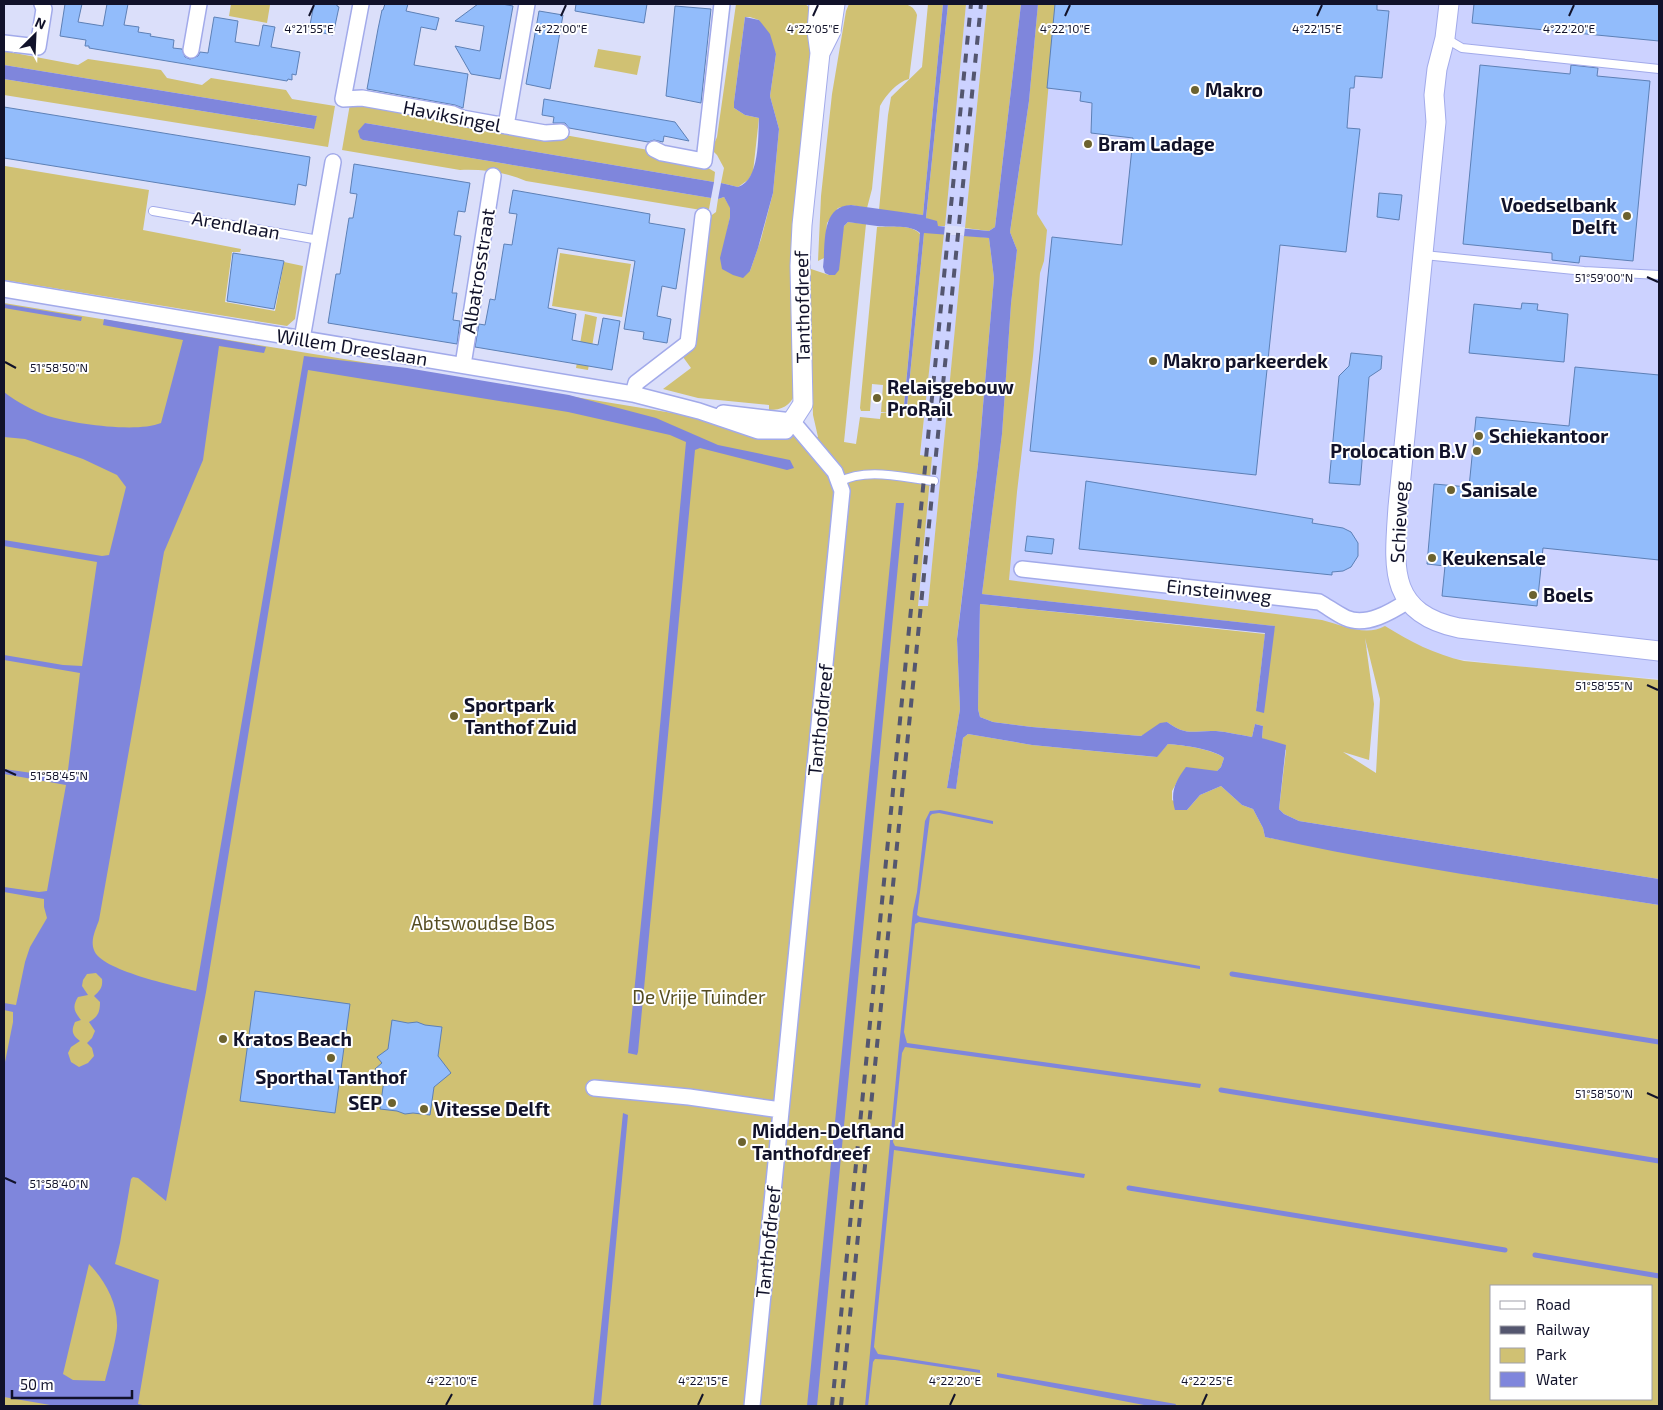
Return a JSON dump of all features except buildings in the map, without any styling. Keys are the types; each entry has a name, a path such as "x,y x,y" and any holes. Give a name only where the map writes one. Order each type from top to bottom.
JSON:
{"street":[{"path":"4,43 38,47 44,9 42,4"},
{"path":"191,50 199,4"},
{"name":"Haviksingel","path":"361,4 343,99 362,98 545,133 561,132"},
{"path":"506,126 527,4"},
{"path":"654,149 662,153 704,161 722,4"},
{"name":"Tanthofdreef","path":"792,421 804,404 800,266 802,225 820,53 817,31 819,4"},
{"name":"Tanthofdreef","path":"820,53 831,31 835,4"},
{"name":"Schieweg","path":"1449,4 1446,38 1437,69 1434,95 1436,122 1396,545 1396,568 1400,588 1408,601 1426,617 1442,624 1459,628 1659,651"},
{"path":"302,338 333,162"},
{"name":"Albatrosstraat","path":"462,365 493,176"},
{"path":"633,394 636,382 688,344 702,216"},
{"name":"Willem Dreeslaan","path":"4,289 633,394 699,411 758,431 786,431 792,421"},
{"path":"792,421 834,472 839,482"},
{"name":"Tanthofdreef","path":"752,1406 842,491 839,482"},
{"name":"Einsteinweg","path":"1022,569 1319,602 1347,619 1360,622 1393,611 1408,601"},
{"path":"594,1088 689,1097 781,1110"}],"lane":[{"path":"1446,38 1462,48 1659,70"},
{"name":"Arendlaan","path":"153,211 319,240"},
{"path":"1422,255 1584,271 1659,275"},
{"path":"839,482 849,476 862,474 934,481"}],"shaded area":[{"path":"966,4 987,4 850,1406 824,1406"},
{"path":"1038,4 1659,4 1659,679 1549,670 1389,651 982,594"}],"green space":[{"path":"231,4 270,5 267,23 229,16"},
{"path":"736,4 805,4 809,7 814,24 791,260 795,394 788,404 774,410 769,410 769,405 698,398 663,389 691,368 683,357 692,346 705,220 716,212 718,199 724,197 730,207 726,237 750,271 761,239 773,193 779,129 770,96 776,54 759,20 745,17 734,102 734,108 745,115 759,118 753,172 748,180 738,187 721,183 724,168 717,155 710,148 717,137"},
{"path":"849,4 905,4 913,8 917,15 909,79 900,83 892,90 880,106 872,189 867,208 851,205 838,208 827,223 824,258 818,261 821,196 832,94 846,11"},
{"path":"928,4 943,4 923,215 879,210 891,97 922,67"},
{"path":"948,4 966,4 945,226 938,226 926,218"},
{"path":"987,4 1021,4 995,227 989,231 965,228"},
{"path":"1038,4 1056,4 1037,214 1047,230 1044,261 1040,273 1009,580 1322,620 1362,630 1378,629 1385,626 1423,647 1464,661 1659,680 1659,879 1299,821 1284,814 1279,809 1286,750 1262,738 1263,726 1255,724 1252,737 1216,731 1191,732 1180,730 1167,722 1141,736 1032,727 993,722 980,717 978,709 980,604 1265,634 1256,711 1275,626 982,594 1002,434 1011,304 1017,250 1010,232 1029,101","holes":["1365,638 1380,699 1376,773 1343,752 1369,760 1374,704"]},
{"path":"598,49 641,56 637,75 594,67"},
{"path":"4,51 78,65 88,59 161,70 167,78 202,85 211,78 286,90 292,99 335,106 328,147 4,95 4,79 313,129 317,116 4,65"},
{"path":"361,102 453,118 458,125 549,141 559,134 654,151 703,165 715,172 714,182 365,123 363,140 711,198 709,209 707,211 526,181 510,175 493,172 460,170 342,150 350,104"},
{"path":"5,166 149,190 143,230 241,249 240,252 232,252 225,302 275,311 284,262 303,266 295,319 287,326 4,280"},
{"name":"Abtswoudse Bos","path":"848,222 866,224 844,442 856,444 860,417 880,419 881,413 890,413 881,412 883,385 872,384 870,411 861,411 860,408 877,227 906,227 920,234 904,405 907,406 924,233 944,233 920,455 932,457 918,606 928,606 964,235 989,238 994,278 978,464 957,638 960,709 947,788 956,788 963,738 968,734 1032,745 1156,757 1168,744 1189,746 1213,752 1224,758 1221,767 1217,771 1177,782 1172,791 1172,800 1187,810 1200,795 1221,786 1242,805 1253,809 1263,828 1265,837 1476,876 1659,905 1659,1406 4,1406 4,303 818,437 813,415 808,268 829,275 844,226"},
{"path":"560,253 631,264 622,317 552,306"},
{"path":"585,314 597,317 588,370 576,368"}],"water":[{"path":"943,4 948,4 926,218 937,221 938,226 989,231 995,227 1021,4 1038,4 1029,101 1010,232 1017,250 1011,304 1002,434 982,594 1275,626 1264,713 1256,711 1265,633 980,604 978,709 980,717 993,722 1032,727 1141,736 1160,723 1167,722 1180,730 1191,732 1216,731 1252,737 1255,724 1263,726 1262,738 1286,745 1279,809 1284,814 1299,821 1659,879 1659,905 1412,866 1265,837 1263,828 1253,809 1242,805 1221,786 1200,795 1187,810 1175,810 1174,787 1186,767 1217,771 1221,767 1224,758 1213,752 1190,746 1168,744 1157,757 1032,745 968,734 963,738 956,789 947,788 960,709 957,639 978,464 994,278 989,238 924,233 907,406 904,406 920,233 906,227 882,227 848,222 844,226 839,270 835,275 829,275 825,273 823,267 826,228 834,212 841,207 851,205 923,215"},
{"path":"745,17 759,20 770,34 776,54 770,96 779,129 773,193 750,271 743,278 722,269 720,258 730,217 730,208 724,197 718,199 721,183 738,187 745,183 754,167 758,146 759,118 745,115 734,108"},
{"path":"4,65 317,116 314,129 4,79"},
{"path":"365,123 714,182 711,198 363,140 360,138 358,131"},
{"path":"4,304 82,317 81,321 4,308"},
{"path":"104,319 266,347 264,353 219,346 203,460 164,552 99,920 93,938 94,950 99,957 110,964 139,976 196,991 304,356 407,368 569,395 656,418 718,445 790,460 794,468 787,470 700,448 695,450 637,1055 628,1053 686,442 670,435 568,412 308,370 206,992 166,1201 138,1178 133,1177 131,1179 115,1264 159,1280 138,1404 147,1406 56,1406 4,1397 4,1067 13,1022 13,1012 4,1010 4,1003 16,1005 30,947 47,918 44,899 4,892 4,887 39,892 47,891 66,785 4,774 4,769 67,778 80,673 4,660 4,655 63,665 82,666 97,562 4,546 4,540 102,556 109,555 126,487 117,475 83,459 25,439 4,437 4,392 42,414 73,422 122,427 150,426 161,423 183,340 103,325","holes":["96,973 102,979 101,989 94,996 100,1002 100,1009 95,1018 89,1022 95,1031 87,1043 92,1048 94,1056 88,1063 79,1067 71,1062 68,1053 71,1047 80,1041 73,1033 75,1022 81,1020 74,1006 78,997 88,995 82,986 83,980 87,974","89,1264 109,1291 115,1307 117,1329 105,1381 73,1380 63,1374"]},
{"path":"896,503 904,503 817,1406 807,1406"},
{"path":"940,810 993,821 993,824 939,813 930,816 917,915 920,917 1200,966 1200,969 919,922 915,924 904,1032 907,1043 1201,1084 1200,1088 905,1047 902,1053 893,1142 895,1146 1085,1174 1084,1178 894,1150 874,1347 878,1354 980,1370 980,1373 895,1360 875,1359 873,1362 868,1406 865,1406 913,911 925,821 930,811"},
{"path":"623,1113 628,1115 601,1406 593,1406"},
{"path":"997,1373 1176,1404 1175,1406 1144,1405 997,1377"}],"pier":[{"path":"945,225 965,227 964,236 944,235"}],"waterway":[{"path":"1232,974 1659,1042"},
{"path":"1221,1090 1659,1161"},
{"path":"1129,1188 1505,1250"},
{"path":"1535,1255 1659,1276"}],"railway":[{"path":"832,1406 971,4"},
{"path":"841,1406 981,4"}],"place":[{"name":"Makro","path":"1195,90"},
{"name":"Bram Ladage","path":"1088,144"},
{"name":"Voedselbank Delft","path":"1627,216"},
{"name":"Makro parkeerdek","path":"1153,361"},
{"name":"Relaisgebouw ProRail","path":"877,398"},
{"name":"Schiekantoor","path":"1479,436"},
{"name":"Prolocation B.V","path":"1477,451"},
{"name":"Sanisale","path":"1451,490"},
{"name":"Keukensale","path":"1432,558"},
{"name":"Boels","path":"1533,595"},
{"name":"Sportpark Tanthof Zuid","path":"454,716"},
{"name":"Kratos Beach","path":"223,1039"},
{"name":"Sporthal Tanthof","path":"331,1058"},
{"name":"SEP","path":"392,1103"},
{"name":"Vitesse Delft","path":"424,1109"},
{"name":"Midden-Delfland Tanthofdreef","path":"742,1142"}],"park label":[{"name":"De Vrije Tuinder","path":"699,997"}]}
